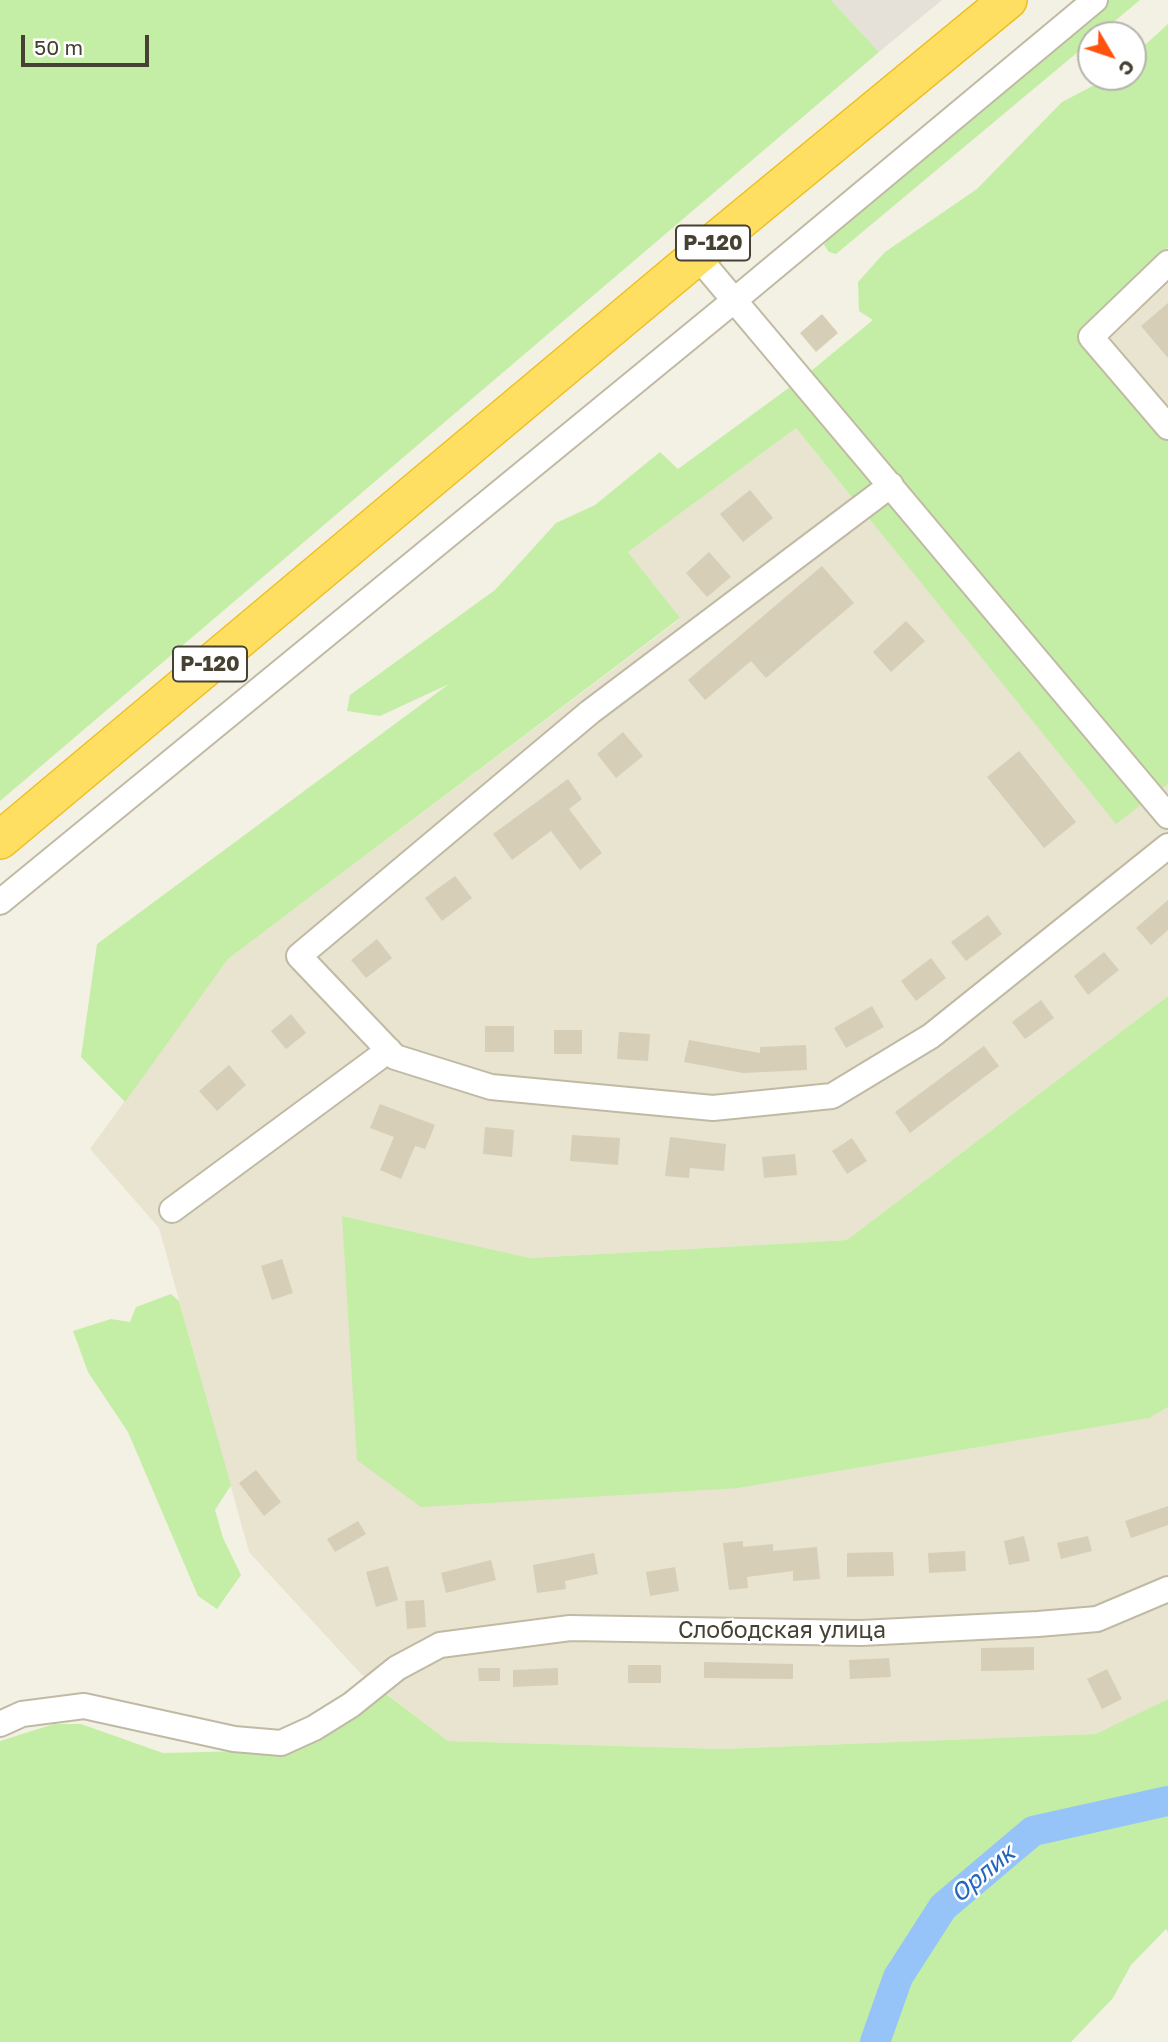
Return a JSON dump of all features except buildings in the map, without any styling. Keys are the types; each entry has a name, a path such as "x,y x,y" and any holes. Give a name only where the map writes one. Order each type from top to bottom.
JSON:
{"highway":[{"name":"Р-120","path":"0,840 697,256 1009,0"}],"street":[{"path":"0,902 736,299 1095,0"},
{"path":"697,256 736,299 1168,816"},
{"path":"1168,263 1091,337 1168,427"},
{"path":"891,485 590,712 299,956 396,1057 491,1087 713,1108 832,1096 931,1036 1168,846"},
{"path":"173,1210 389,1050"},
{"name":"Слободская улица","path":"0,1724 22,1714 84,1706 234,1739 281,1743 314,1728 351,1706 397,1668 440,1645 570,1628 861,1633 1038,1624 1097,1619 1168,1590"}],"shaded area":[{"path":"831,0 942,0 879,52"},
{"path":"1168,247 1168,427 1083,328"},
{"path":"796,428 1116,823 1168,784 1168,996 847,1240 530,1258 342,1216 739,1488 1148,1418 1168,1407 1168,1699 1097,1734 722,1749 448,1741 361,1674 249,1552 159,1228 90,1149 228,959 680,619 628,552"}],"green space":[{"path":"0,0 831,0 879,52 0,801"},
{"path":"1109,0 1140,0 1115,21 1084,21"},
{"path":"1168,24 1168,247 1083,328 1168,427 1168,784 1116,824 796,428 628,552 680,618 228,959 125,1102 81,1057 97,944 449,684 380,716 347,711 350,695 495,590 556,523 595,505 660,452 678,469 805,376 873,320 859,311 858,282 885,252 977,189 1062,102 1083,91 1147,91 1147,43"},
{"path":"1077,27 1077,53 836,254 829,252 824,245 829,237"},
{"path":"1168,996 1168,1407 1149,1418 739,1488 421,1507 357,1460 342,1216 530,1258 847,1240"},
{"path":"171,1294 179,1301 231,1485 215,1510 223,1538 241,1575 217,1609 198,1596 128,1432 88,1372 73,1331 111,1319 130,1322 136,1307"},
{"path":"381,1690 448,1741 722,1749 1096,1734 1168,1699 1168,1932 1166,1929 1131,1965 1113,1998 1071,2042 0,2042 0,1741 54,1724 81,1724 163,1753 288,1750"}],"waterway":[{"name":"Орлик","path":"875,2042 898,1977 943,1907 1033,1831 1168,1801"}]}
